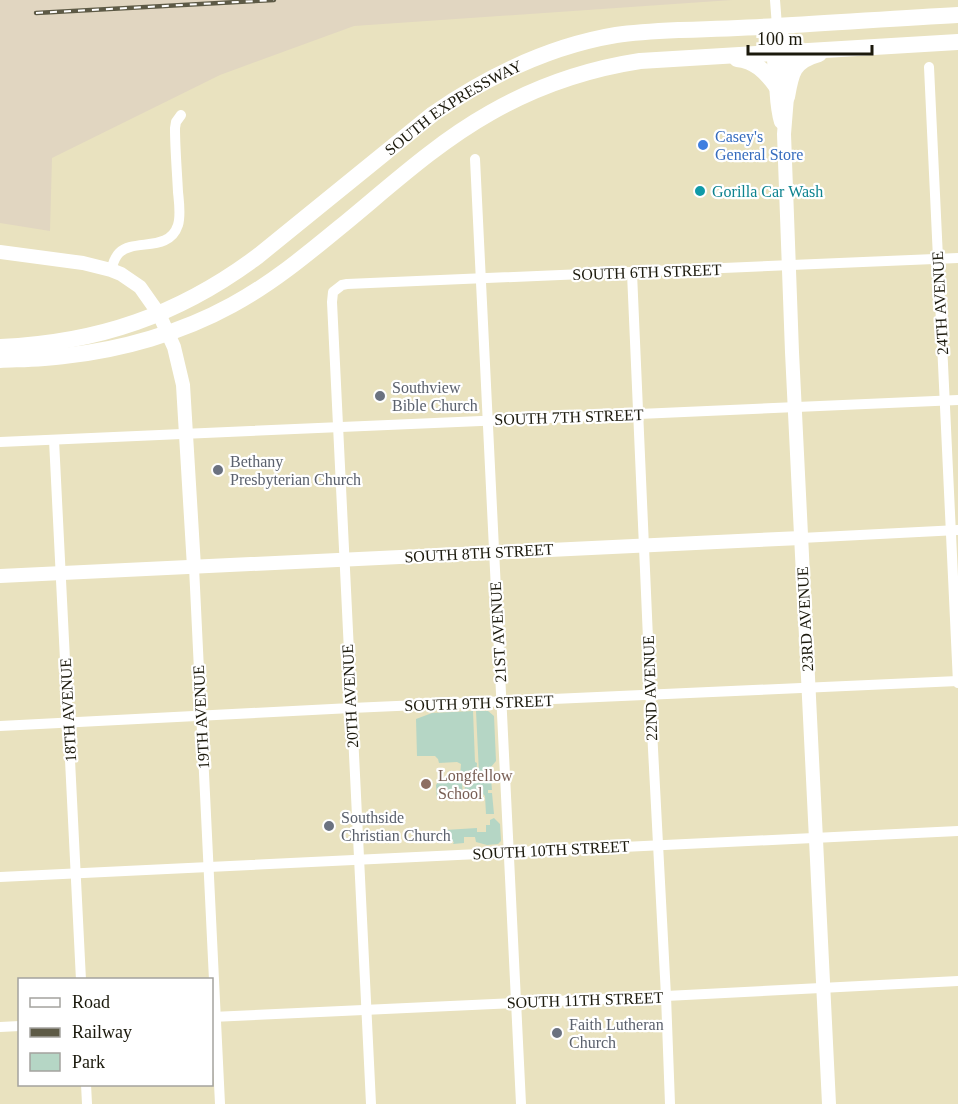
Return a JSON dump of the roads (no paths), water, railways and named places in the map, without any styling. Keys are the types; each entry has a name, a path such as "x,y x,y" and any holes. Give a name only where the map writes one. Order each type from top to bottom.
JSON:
{"main road":[{"name":"SOUTH EXPRESSWAY","path":"0,347 48,343 130,325 192,299 231,276 266,250 458,96 507,70 567,47 616,35 645,32 958,15"},
{"name":"SOUTH EXPRESSWAY","path":"0,360 75,355 121,347 169,332 214,314 267,284 440,146 510,102 569,78 624,64 718,56 958,42"},
{"path":"718,56 755,64 782,92 796,66 812,56 830,50"}],"street":[{"name":"23RD AVENUE","path":"775,0 777,26 774,40 779,53 782,92 829,1104"},
{"name":"24TH AVENUE","path":"929,67 945,401 954,530 958,682"},
{"path":"111,270 116,256 124,249 159,242 168,238 177,227 179,221 175,128 181,115"},
{"name":"21ST AVENUE","path":"475,159 521,1104"},
{"path":"0,252 83,263 121,274 140,287 169,332"},
{"name":"SOUTH 6TH STREET","path":"336,288 347,284 958,258"},
{"name":"22ND AVENUE","path":"632,273 670,1104"},
{"name":"20TH AVENUE","path":"336,288 332,295 332,302 337,427 371,1104"},
{"name":"19TH AVENUE","path":"169,332 178,357 183,385 187,434 212,978"},
{"name":"SOUTH 7TH STREET","path":"0,442 958,400"},
{"name":"18TH AVENUE","path":"54,440 81,978"},
{"name":"SOUTH 8TH STREET","path":"0,576 954,530"},
{"name":"SOUTH 9TH STREET","path":"0,726 351,708 958,682"},
{"name":"SOUTH 10TH STREET","path":"0,877 958,831"},
{"name":"SOUTH 11TH STREET","path":"214,1017 958,981"},
{"name":"19TH AVENUE","path":"213,992 220,1104"},
{"path":"0,1027 18,1026"},
{"path":"86,1086 87,1104"}],"railway":[{"path":"36,13 274,0"}],"place":[{"name":"Casey's General Store","path":"703,145"},
{"name":"Gorilla Car Wash","path":"700,191"},
{"name":"Southview Bible Church","path":"380,396"},
{"name":"Bethany Presbyterian Church","path":"218,470"},
{"name":"Longfellow School","path":"426,784"},
{"name":"Southside Christian Church","path":"329,826"},
{"name":"Faith Lutheran Church","path":"557,1033"}]}
